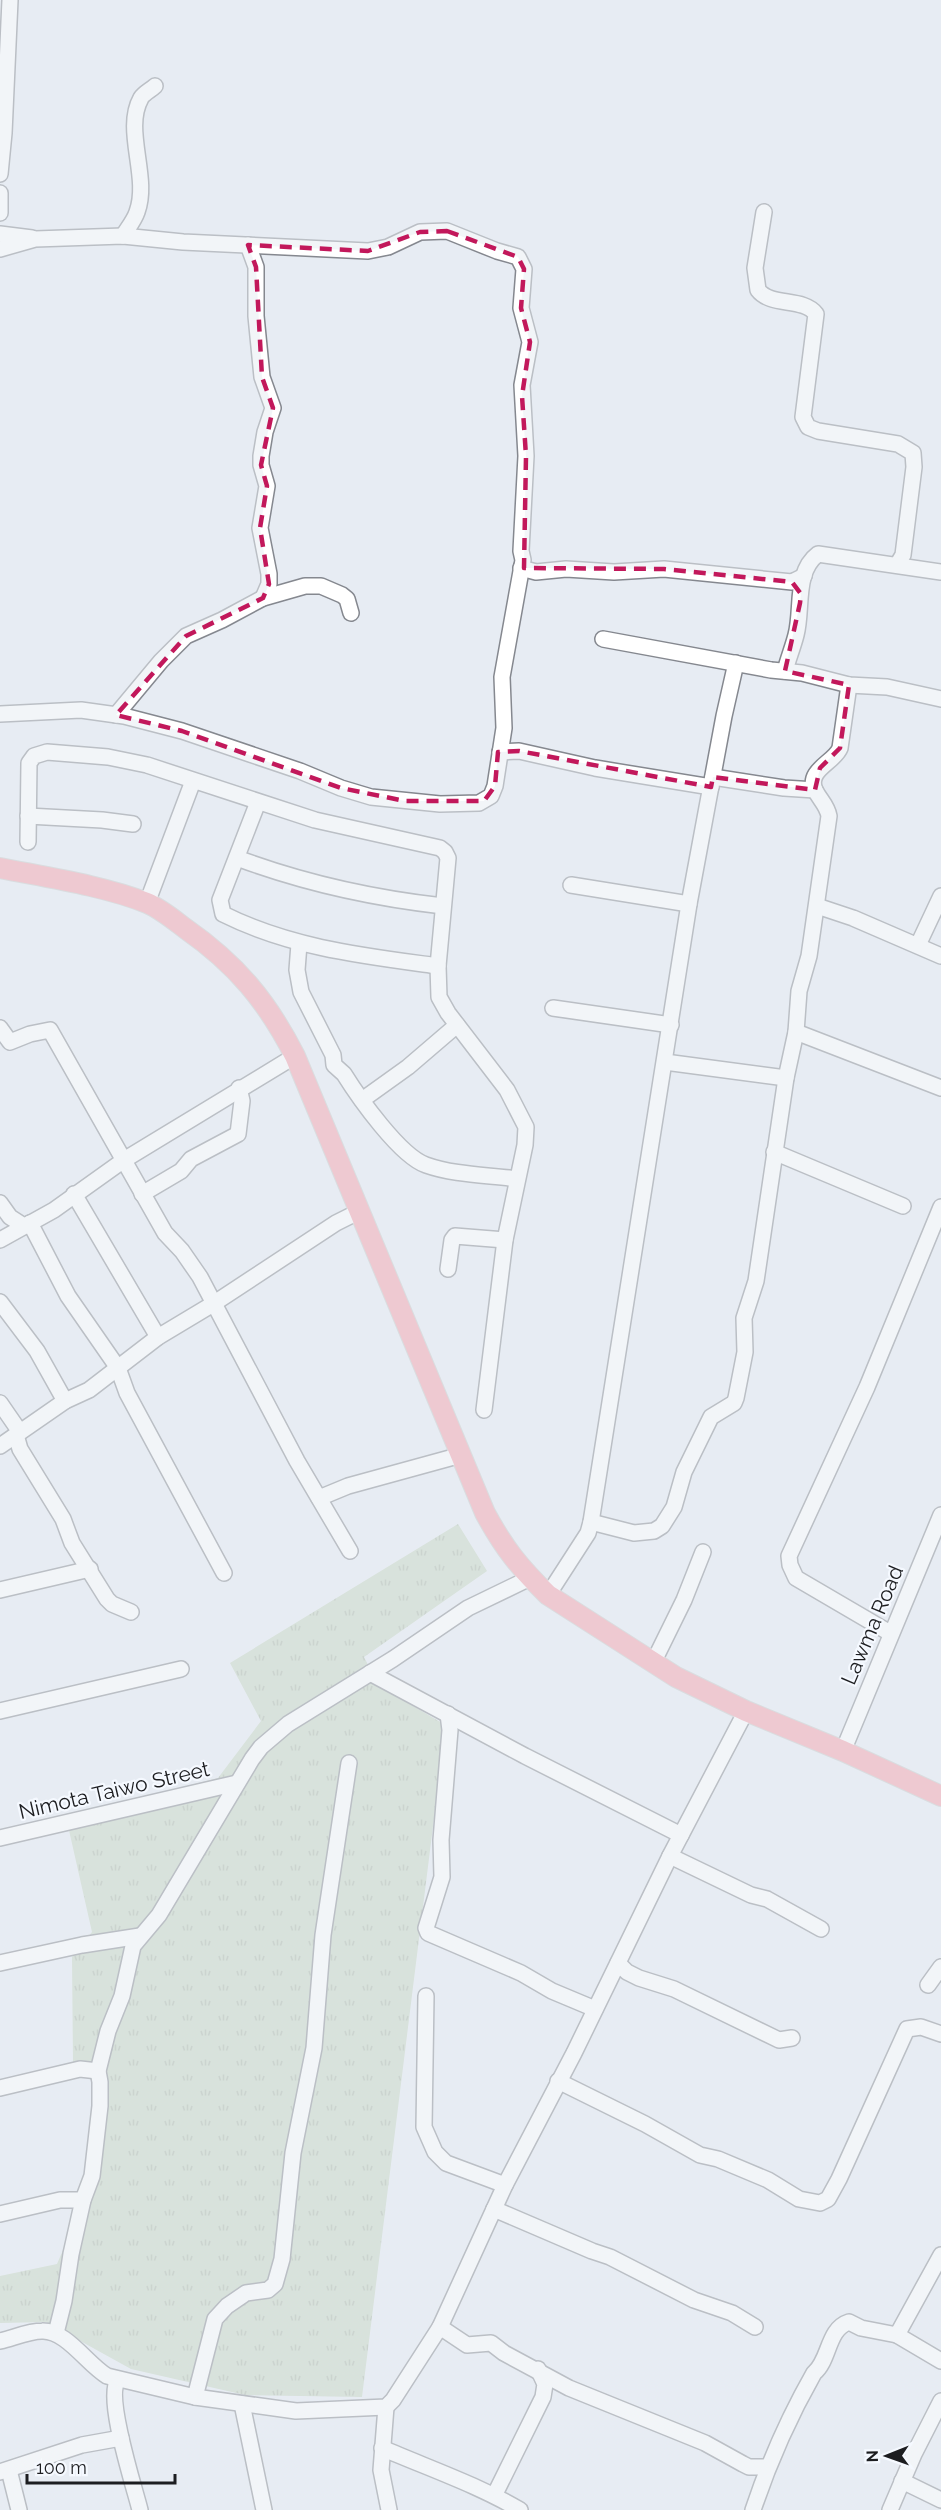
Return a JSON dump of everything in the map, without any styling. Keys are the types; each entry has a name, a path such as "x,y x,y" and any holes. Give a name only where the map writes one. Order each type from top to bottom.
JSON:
{"main road":[{"path":"0,868 73,883 147,903 213,948 252,987 277,1021 295,1056 485,1513 502,1545 530,1578 548,1594 676,1677 746,1711 843,1750 941,1796"}],"street":[{"path":"0,174 4,133 3,54 10,0"},
{"path":"123,236 137,213 140,201 139,156 135,132 139,104 142,97 155,86"},
{"path":"0,193 0,213"},
{"path":"764,212 755,267 758,290 766,297 808,307 816,314 803,417 805,423 808,427 818,431 898,444 913,453 914,467 903,555 897,565"},
{"path":"0,249 35,239 123,236 183,242 368,251 388,247 420,232 447,231 497,251 518,256 524,269 521,308 530,342 522,396 526,456 521,568 502,677 504,728 495,786 491,796 484,801 470,804 405,801 371,796 341,788 300,771 182,731 116,715 81,710 0,714"},
{"path":"0,234 35,239"},
{"path":"248,245 256,267 256,316 262,377 273,408 261,456 267,486 260,528 269,574 269,584 263,598"},
{"path":"784,671 796,635 799,584 811,560 818,554 941,572"},
{"path":"521,568 536,572 566,569 614,572 664,569 799,584"},
{"path":"116,715 161,661 186,636 263,598 305,586 321,586 347,599 351,613"},
{"path":"603,639 802,673 849,685 887,687 941,699"},
{"path":"548,1594 588,1533 591,1522 689,904 736,663"},
{"path":"591,1522 634,1533 654,1531 662,1526 674,1507 684,1472 711,1417 734,1404 745,1352 744,1318 756,1281 774,1152 796,1032 799,991 809,956 829,816 828,808 814,790 814,782 820,768 837,755 840,748 849,685"},
{"path":"500,752 519,751 595,768 712,782 814,790"},
{"path":"28,842 29,764 39,753 108,757 147,765 315,820 440,848 445,852 448,858 438,966 439,997 457,1025 507,1090 526,1127 525,1145 505,1240 484,1410"},
{"path":"147,903 193,781"},
{"path":"258,802 220,900 223,914 299,944 351,955 438,966"},
{"path":"28,816 133,824"},
{"path":"237,858 281,874 347,892 443,906"},
{"path":"571,885 689,904"},
{"path":"918,945 941,896"},
{"path":"817,906 853,918 941,956"},
{"path":"299,944 297,970 301,992 333,1055 334,1065 344,1074 405,1151 425,1165 443,1170 517,1179"},
{"path":"553,1008 671,1025"},
{"path":"363,1100 408,1067 457,1025"},
{"path":"0,1028 10,1042 30,1034 50,1030 165,1233 182,1251 200,1276 297,1461 350,1551"},
{"path":"796,1032 941,1088"},
{"path":"0,1240 54,1210 124,1160 295,1056"},
{"path":"665,1062 786,1078"},
{"path":"142,1194 181,1171 191,1159 238,1134 242,1101 239,1088"},
{"path":"774,1152 903,1206"},
{"path":"74,1194 158,1337"},
{"path":"0,1203 10,1217 27,1225 68,1296 118,1368 127,1393 219,1560 224,1574"},
{"path":"890,1633 796,1578 789,1556 867,1387 941,1208"},
{"path":"0,1446 65,1401 89,1390 158,1337 360,1210"},
{"path":"448,1269 452,1240 455,1236 505,1240"},
{"path":"0,1302 37,1351 65,1401"},
{"path":"0,1403 18,1434 20,1449 63,1520 72,1543 107,1599 112,1604 131,1612"},
{"path":"319,1498 348,1486 461,1455"},
{"name":"Lawma Road","path":"843,1750 941,1515"},
{"path":"654,1661 684,1600 703,1552"},
{"path":"0,1590 90,1569"},
{"path":"56,2333 63,2309 71,2254 83,2200 92,2176 100,2082 98,2071 108,2031 122,1996 129,1958 140,1936 159,1915 237,1783 261,1747 272,1736 468,1608 530,1578"},
{"path":"0,1711 181,1669"},
{"path":"370,1672 525,1756 681,1835"},
{"path":"389,2510 381,2470 386,2407 393,2400 440,2327 505,2185 596,2009 670,1856 746,1711"},
{"path":"448,1714 450,1730 441,1840 442,1877 426,1928 428,1933 521,1973 552,1991 596,2009"},
{"path":"195,2397 215,2319 227,2306 246,2293 268,2290 275,2284 282,2259 292,2153 314,2048 323,1935 349,1762"},
{"name":"Nimota Taiwo Street","path":"0,1838 237,1783"},
{"path":"670,1856 751,1895 767,1899 821,1929"},
{"path":"0,1963 82,1945 140,1936"},
{"path":"618,1964 639,1978 674,1989 779,2040 792,2038"},
{"path":"928,1985 941,1967"},
{"path":"426,1996 424,2127 435,2152 446,2163 505,2185"},
{"path":"558,2081 645,2124 700,2155 718,2159 768,2180 799,2199 820,2204 828,2199 839,2179 907,2029 921,2027 941,2034"},
{"path":"0,2088 80,2068 98,2071"},
{"path":"0,2214 60,2200 83,2200"},
{"path":"494,2209 592,2251 610,2256 694,2300 732,2313 754,2326"},
{"path":"897,2335 941,2255"},
{"path":"753,2510 767,2467 802,2394 814,2373 821,2367 832,2338 843,2324 849,2322 861,2328 897,2335 941,2361"},
{"path":"440,2327 467,2345 491,2343 504,2353 538,2369 569,2388 717,2448 749,2467 767,2467"},
{"path":"0,2341 42,2331 56,2333 98,2371 118,2380 195,2397 296,2411 386,2407"},
{"path":"495,2494 543,2397 545,2384 538,2369"},
{"path":"118,2380 114,2386 114,2394 121,2438 140,2510"},
{"path":"890,2510 941,2401"},
{"path":"242,2404 264,2510"},
{"path":"19,2510 4,2471 82,2445 121,2438"},
{"path":"382,2448 467,2486 495,2494 520,2510"},
{"path":"902,2481 941,2500"}],"highlighted area":[{"path":"447,231 518,257 524,269 521,308 530,342 522,396 526,456 524,568 664,569 792,582 801,594 785,671 849,685 840,748 820,768 815,790 713,777 711,787 519,751 498,752 495,786 484,801 405,801 341,788 182,731 116,715 186,636 263,598 269,584 260,528 267,486 261,465 273,408 262,377 256,267 248,245 368,251 420,232"}],"green space":[{"path":"458,1524 487,1571 364,1657 379,1686 442,1723 440,1770 362,2397 245,2395 131,2369 46,2322 0,2323 0,2276 57,2264 75,2222 101,2080 73,2062 72,1957 92,1932 66,1817 218,1778 261,1721 230,1663"}]}
